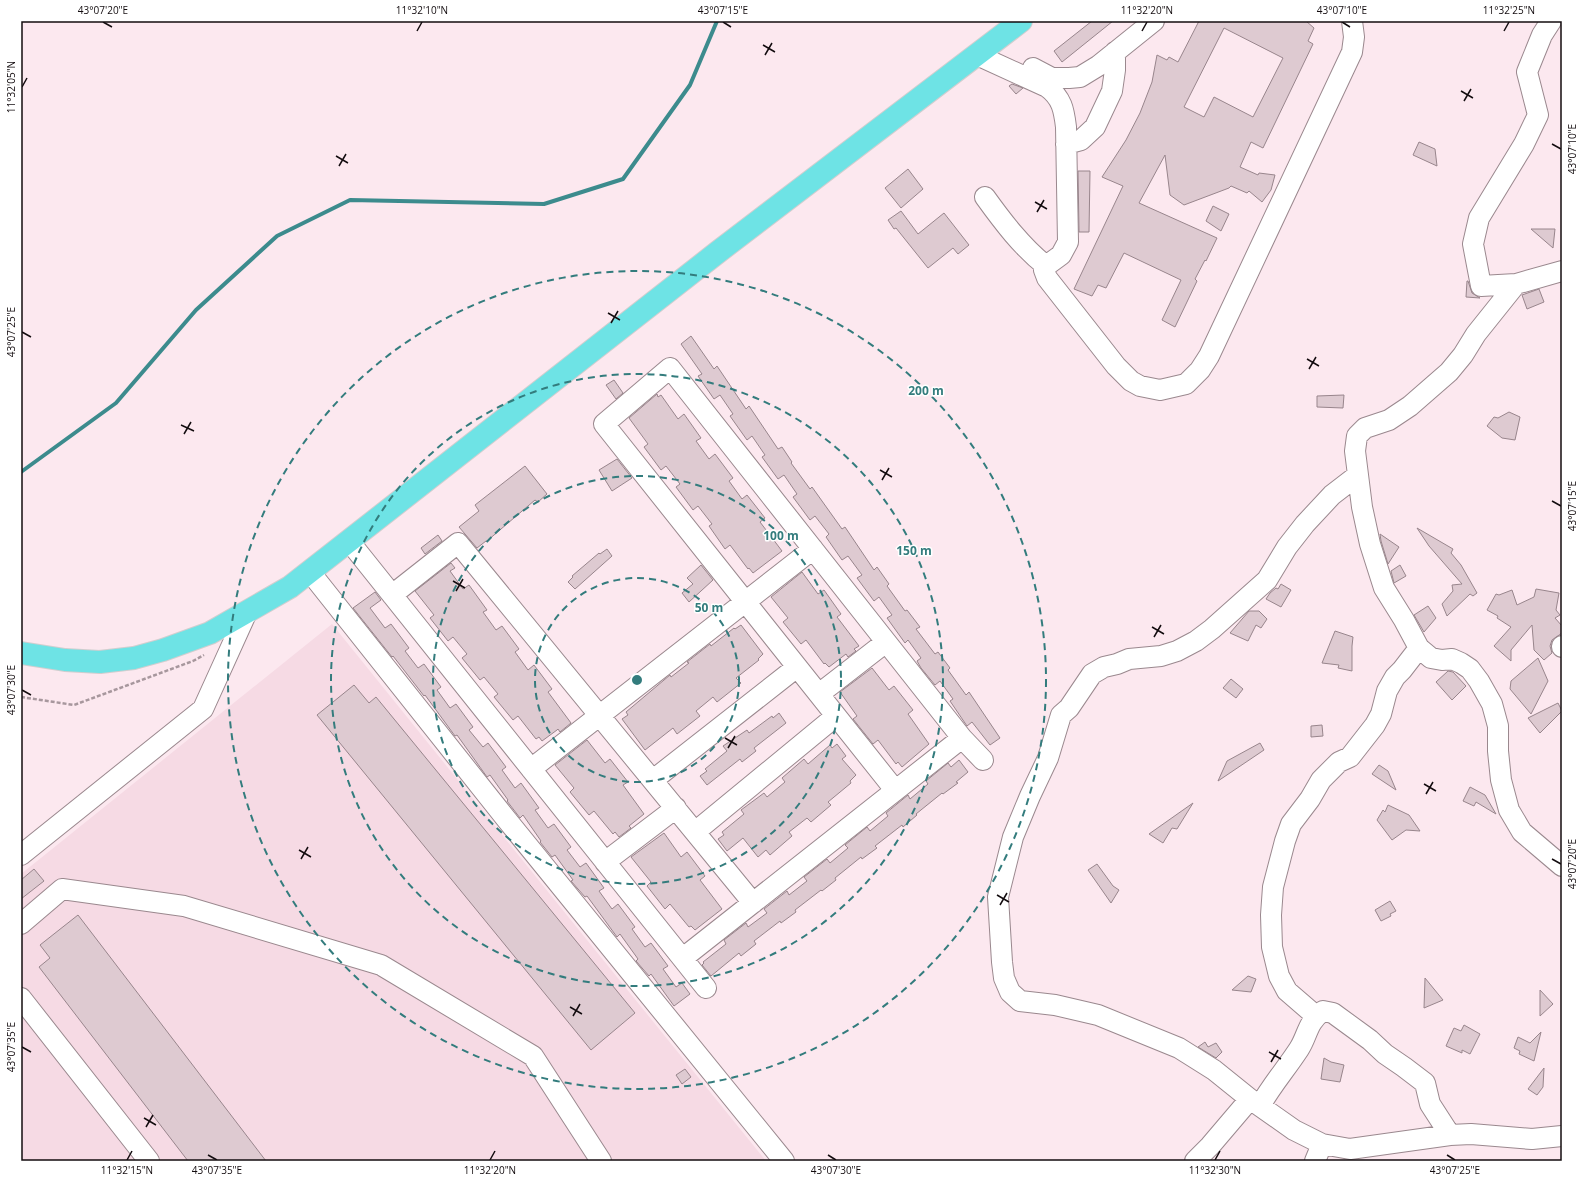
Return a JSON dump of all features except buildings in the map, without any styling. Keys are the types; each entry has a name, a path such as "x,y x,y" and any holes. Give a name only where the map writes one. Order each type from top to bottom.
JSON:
{"highway":[{"path":"21,653 64,660 100,662 134,658 163,650 210,633 290,587 718,252 1021,21"}],"street":[{"path":"983,50 1052,78 1080,77 1098,66 1154,21"},
{"path":"983,50 1055,93 1064,111 1068,242 1061,255 1046,266 1044,270 1047,278 1116,366 1130,381 1140,386 1160,390 1186,384 1200,370 1209,356 1352,52 1354,37 1352,21"},
{"path":"1551,21 1542,35 1527,72 1538,115 1524,144 1479,218 1473,244 1480,286 1516,284 1562,271"},
{"path":"1066,144 1081,140 1095,127 1112,91 1115,70 1115,52"},
{"path":"985,197 1002,221 1032,255 1046,266"},
{"path":"1516,284 1476,334 1463,355 1449,372 1410,406 1389,420 1365,428 1357,436 1355,451 1362,507 1370,544 1384,588 1419,648 1431,658 1442,660 1452,659 1460,663 1470,669 1479,681 1492,704 1498,726 1498,751 1501,780 1509,810 1522,832 1562,866"},
{"path":"895,790 604,424 670,368 962,738 983,760"},
{"path":"1358,475 1332,495 1305,524 1287,547 1267,580 1196,641 1177,651 1161,656 1129,658 1092,674 1069,708 1062,715 1048,758 1030,796 1014,837 998,897 1004,978 1010,992 1020,1001 1055,1005 1098,1015 1179,1048 1214,1070 1255,1103 1294,1130 1319,1153 1450,1135 1471,1134 1532,1139 1562,1136"},
{"path":"349,541 706,988"},
{"path":"392,595 458,543 753,903"},
{"path":"531,769 813,549"},
{"path":"310,572 507,820 784,1161"},
{"path":"21,855 203,709 247,612"},
{"path":"819,694 886,642"},
{"path":"1316,1016 1287,991 1279,976 1272,947 1271,915 1273,887 1285,841 1291,824 1310,799 1321,780 1339,762 1350,757 1375,725 1381,714 1387,691 1395,677 1419,648"},
{"path":"653,780 797,667"},
{"path":"695,832 836,716"},
{"path":"683,958 962,738"},
{"path":"605,862 676,808"},
{"path":"21,924 62,889 184,906 381,965 533,1056 601,1161"},
{"path":"21,998 149,1161"},
{"path":"1195,1161 1268,1092 1300,1048 1308,1028 1316,1016 1324,1011 1333,1013 1425,1083 1430,1104 1450,1135"}],"path":[{"path":"21,697 74,706 194,661 206,654"}],"shaded area":[{"path":"332,624 766,1161 21,1161 21,874"}],"waterway":[{"path":"21,472 116,403 196,310 277,236 350,200 544,204 623,179 690,85 717,21"}]}
